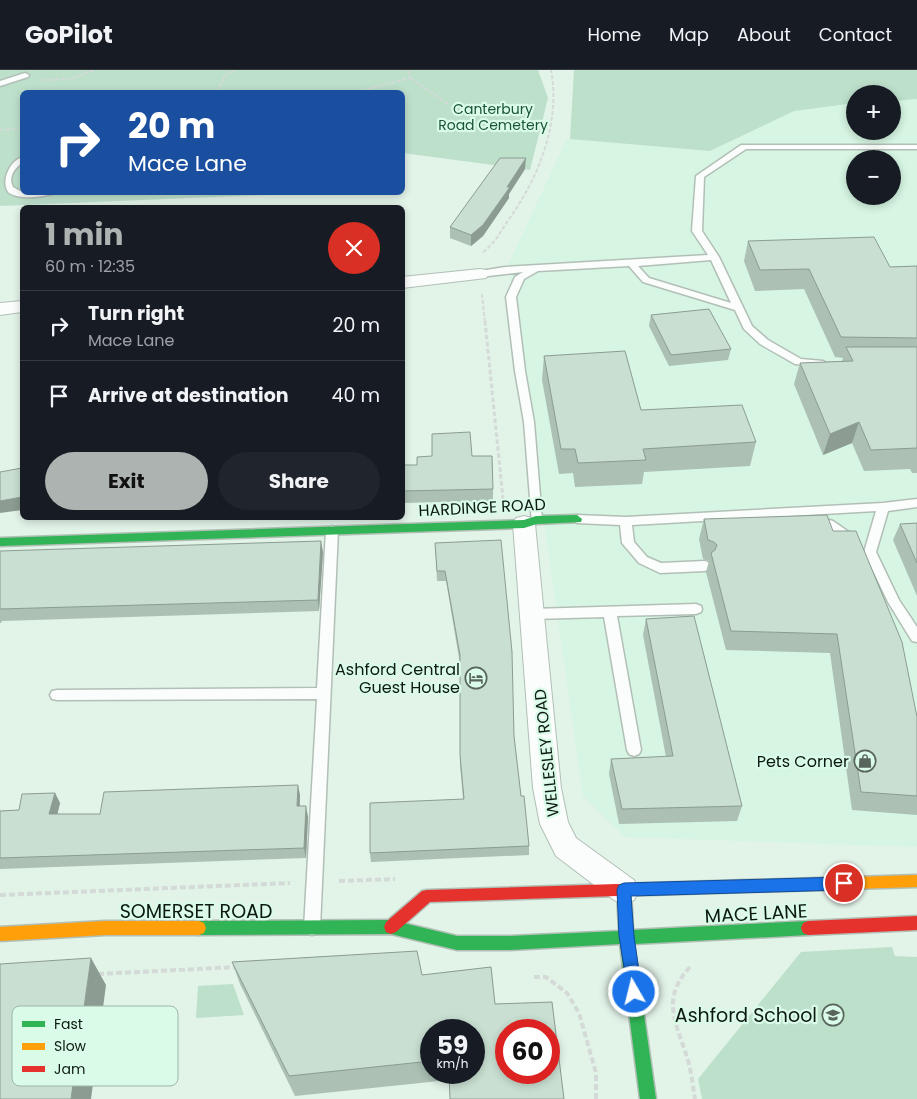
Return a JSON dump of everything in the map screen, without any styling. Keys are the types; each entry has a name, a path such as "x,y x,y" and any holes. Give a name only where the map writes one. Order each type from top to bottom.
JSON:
{"main road":[{"name":"HARDINGE ROAD","path":"0,542 522,523 577,519"},
{"name":"MACE LANE","path":"624,890 917,881"},
{"path":"391,927 428,896 624,890 626,936 648,1099"},
{"name":"MACE LANE","path":"626,936 917,923"},
{"name":"SOMERSET ROAD","path":"0,934 105,928 391,927 457,943 510,943 626,936"}],"street":[{"path":"405,283 480,274"},
{"path":"0,309 20,307"},
{"name":"WELLESLEY ROAD","path":"522,523 533,614 547,788 554,824 566,847 624,890"}],"lane":[{"path":"0,84 25,75"},
{"path":"836,364 799,362 764,342 748,327 714,257 697,232 700,176 744,147 917,147"},
{"path":"20,161 7,169 1,176 5,187 13,192 20,193"},
{"path":"480,274 506,270 714,257"},
{"path":"631,263 646,280 739,308"},
{"path":"522,523 529,422 520,371 511,296 520,277 538,268"},
{"path":"577,519 626,521 883,507 917,503"},
{"path":"870,552 883,507"},
{"path":"786,512 829,524 870,552 894,602 917,637"},
{"path":"626,521 628,542 643,560 660,568 705,566"},
{"path":"312,928 332,530"},
{"path":"533,614 696,609"},
{"path":"610,612 634,750"},
{"path":"57,696 325,693"}],"path":[{"path":"25,75 44,81 58,81 71,79 92,70"},
{"path":"218,90 225,76 235,70"},
{"path":"408,70 410,78 448,104"},
{"path":"522,523 480,274 473,261 492,245 530,187 550,131 554,80 550,70"},
{"path":"364,90 410,78"},
{"path":"0,130 20,128"},
{"path":"0,895 402,879"},
{"path":"693,964 680,975 673,992 673,1013 689,1066 695,1099"},
{"path":"87,975 242,967"},
{"path":"530,977 546,977 567,993 579,1014 596,1073 596,1099"}],"shaded area":[{"path":"917,99 917,847 625,837 583,796 508,265 567,139 710,151 794,110 846,104 846,140 901,140 901,100"}],"green space":[{"name":"Canterbury Road Cemetery","path":"0,70 538,70 548,98 530,170 405,153 405,90 20,90 20,195 264,195 0,206"},
{"path":"574,70 917,70 917,99 901,100 901,85 846,85 846,104 794,111 710,151 570,139"},
{"name":"Ashford School","path":"892,947 895,956 917,957 917,1099 702,1099 698,1079 801,952"},
{"path":"233,984 244,1015 196,1018 198,986"}],"building":[{"path":"500,158 526,158 507,187 510,187 483,225 471,235 450,227"},
{"path":"874,237 890,267 917,266 917,338 841,337 809,269 760,270 748,241"},
{"path":"709,309 731,349 671,355 651,315"},
{"path":"846,347 917,347 917,448 871,450 859,422 830,434 800,363 853,361"},
{"path":"625,351 641,410 742,405 756,442 643,449 646,460 578,463 575,449 561,449 544,356"},
{"path":"470,432 472,456 492,456 493,489 405,491 405,465 417,465 417,457 432,456 432,434"},
{"path":"20,468 20,497 0,501 0,472"},
{"path":"827,515 833,531 856,531 902,642 917,717 917,796 861,792 837,634 731,631 711,553 717,545 708,540 704,519"},
{"path":"917,523 917,563 900,524"},
{"path":"501,540 512,652 514,736 521,796 524,796 529,846 370,853 370,803 464,799 460,755 460,655 445,571 437,571 435,543"},
{"path":"321,541 318,600 0,609 0,551"},
{"path":"694,616 742,806 622,809 611,759 673,756 646,619"},
{"path":"298,785 297,806 306,806 304,848 0,858 0,811 19,810 22,794 55,793 49,814 100,814 104,792"},
{"path":"417,951 422,975 491,967 495,1004 552,1002 554,1019 495,1019 495,1084 560,1084 560,1067 564,1099 450,1099 449,1084 485,1084 485,1019 420,1019 420,1062 289,1076 232,962"},
{"path":"91,958 84,1006 12,1006 12,1086 73,1086 71,1099 0,1099 0,964"}],"traffic: fast":[{"path":"0,542 524,524 536,520 577,519"},
{"path":"624,890 626,936 648,1099"},
{"path":"199,928 391,927 457,943 510,943 808,928"}],"traffic: slow":[{"path":"617,890 917,881"},
{"path":"0,934 105,928 199,928"}],"traffic: jam":[{"path":"391,927 427,896 617,890"},
{"path":"808,928 917,923"}],"place":[{"name":"Ashford Central Guest House","path":"476,678"},
{"name":"Pets Corner","path":"865,761"},
{"name":"Ashford School","path":"833,1015"}],"route":[{"path":"634,992 626,936 624,890 844,883"}]}
